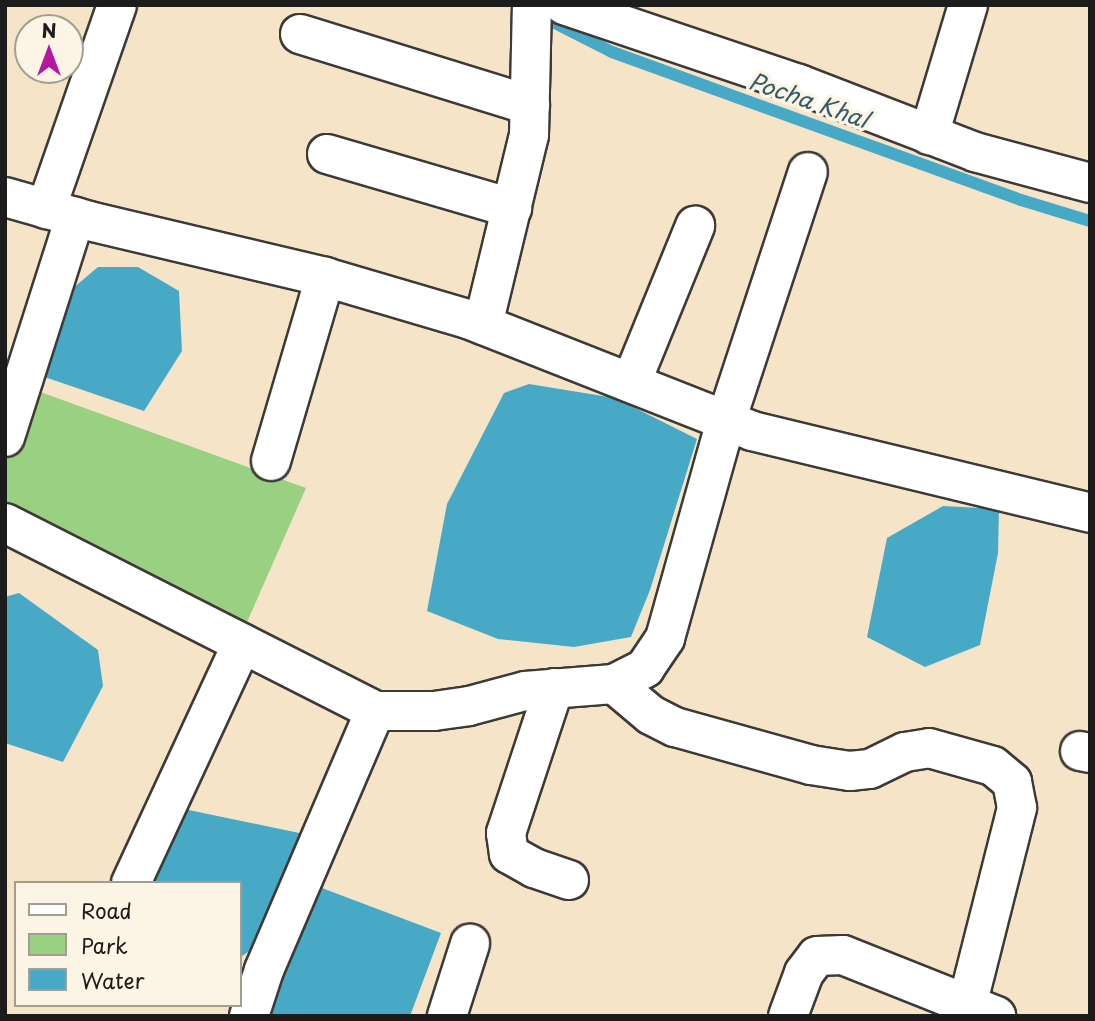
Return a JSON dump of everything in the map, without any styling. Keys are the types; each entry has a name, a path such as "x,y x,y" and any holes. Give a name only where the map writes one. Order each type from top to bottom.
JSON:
{"street":[{"path":"5,437 117,5"},
{"path":"929,135 968,5"},
{"path":"483,325 529,135 530,105 543,11 799,84 975,152 1090,183"},
{"path":"300,34 530,105"},
{"path":"327,154 512,208"},
{"path":"5,523 375,711 434,711 469,706 525,691 614,684 645,668 665,638 726,421 808,172"},
{"path":"5,197 325,277 483,325 752,431 1090,513"},
{"path":"631,383 695,226"},
{"path":"271,461 325,277"},
{"path":"132,881 242,644"},
{"path":"614,684 650,715 675,727 811,765 850,771 870,769 905,752 929,748 993,766 1012,782 1017,808 982,1010 843,955 817,956 804,973 788,1016"},
{"path":"554,688 506,833 509,853 534,868 569,880"},
{"path":"249,993 375,711"},
{"path":"447,1016 470,944"}],"green space":[{"path":"21,385 306,488 244,629 5,509 5,423"}],"water":[{"path":"98,267 138,267 179,291 182,351 144,411 27,371 59,300"},
{"path":"529,384 615,398 697,439 650,590 631,637 574,647 498,639 427,611 447,504 504,393"},
{"path":"943,506 999,509 998,553 980,645 925,667 867,637 887,538"},
{"path":"19,593 98,650 103,686 63,762 5,743 5,597"},
{"path":"179,808 304,834 262,942 242,956 242,881 151,881"},
{"path":"314,885 441,933 410,1016 270,1016"}],"waterway":[{"name":"Pocha Khal","path":"537,14 612,52 1021,200 1090,221"}]}
